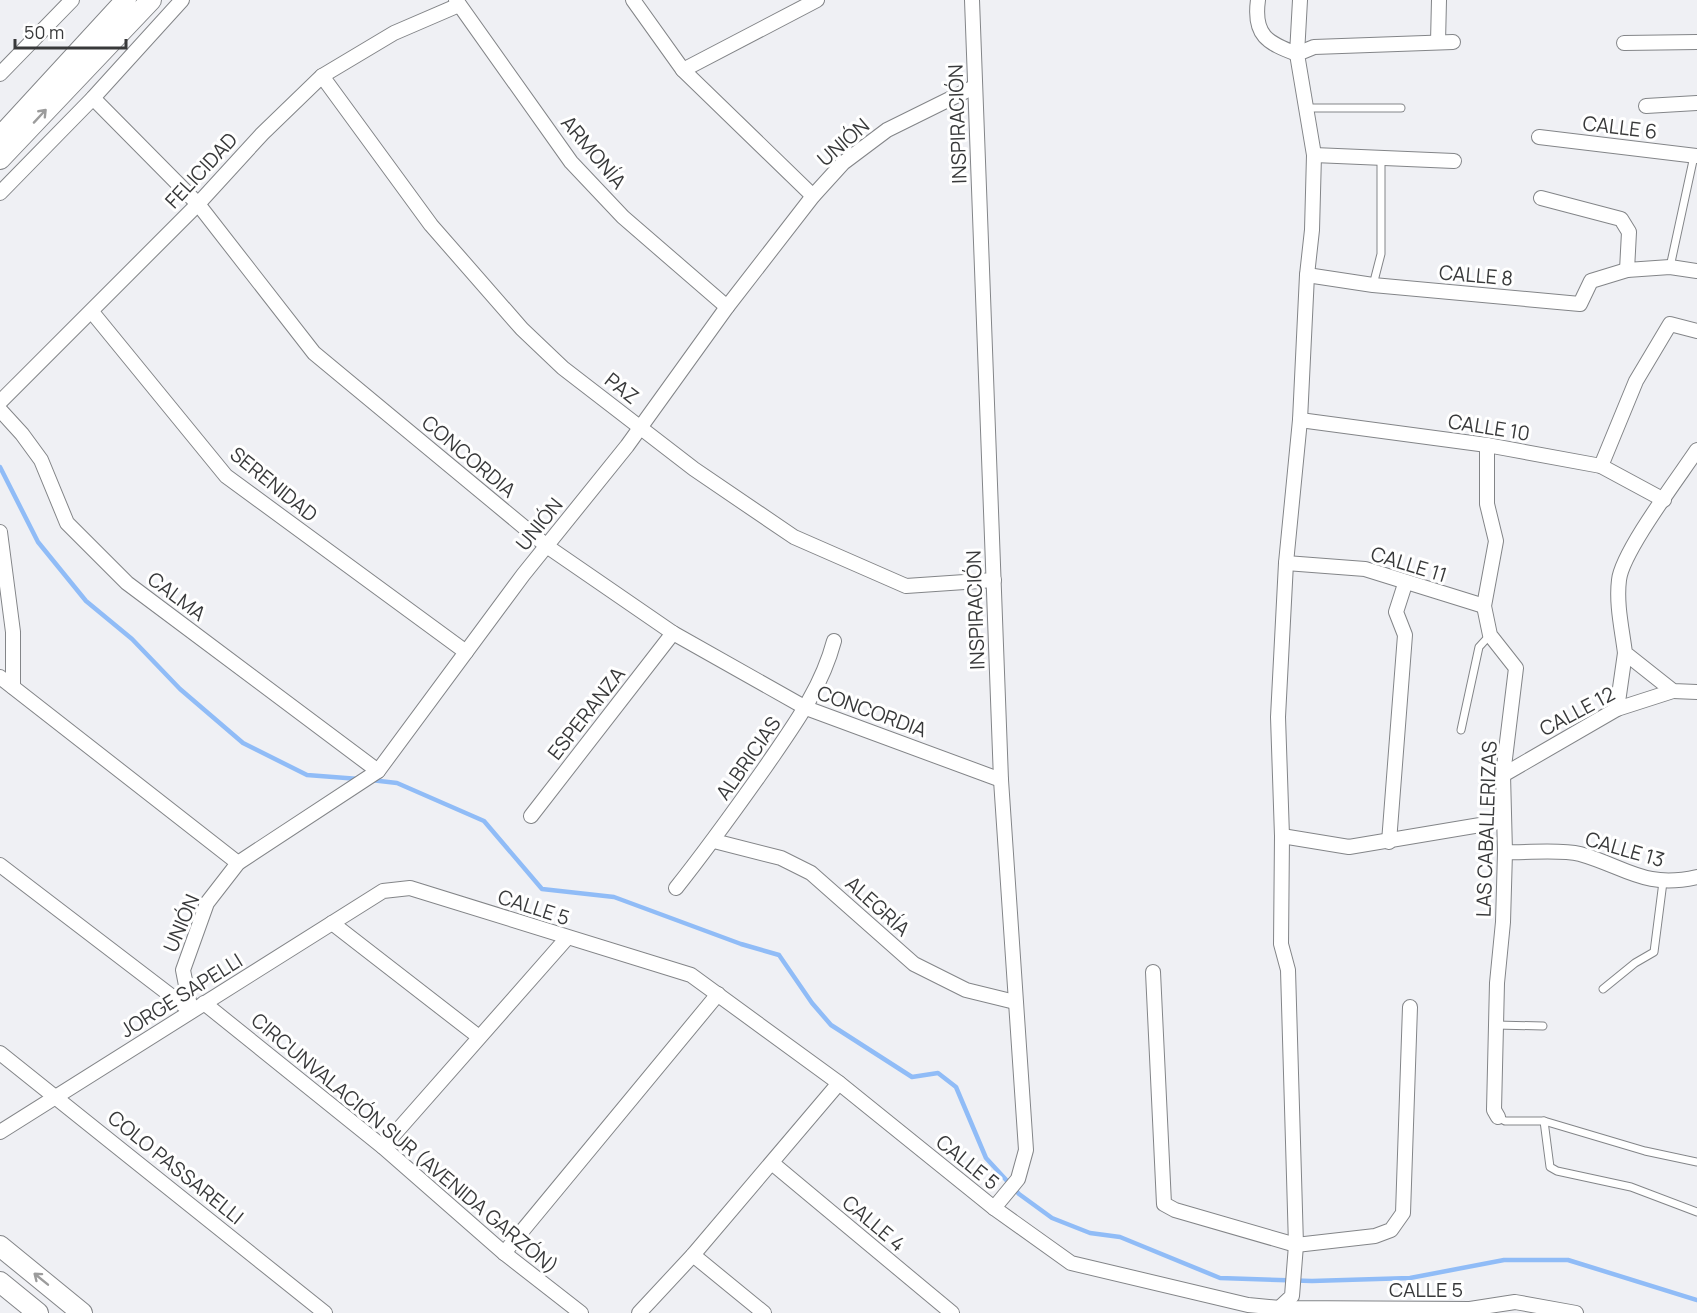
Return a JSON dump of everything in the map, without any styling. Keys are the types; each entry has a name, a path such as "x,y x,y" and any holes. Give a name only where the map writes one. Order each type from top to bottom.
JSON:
{"main road":[{"path":"0,137 126,0"},
{"path":"0,159 151,0"},
{"path":"0,1246 82,1313"},
{"path":"0,1282 38,1313"}],"street":[{"path":"0,74 72,0"},
{"path":"0,193 93,98 182,0"},
{"path":"633,0 683,70 813,196"},
{"path":"683,70 817,0"},
{"name":"INSPIRACIÓN","path":"972,0 1001,780 1026,1150 1018,1179 994,1208"},
{"path":"1258,0 1256,12 1261,34 1271,45 1297,54 1314,47 1453,42"},
{"path":"1276,1310 1292,1296 1296,1245 1288,970 1281,944 1282,836 1278,717 1286,563 1300,420 1307,275 1312,230 1314,155 1297,54 1300,0"},
{"path":"1438,42 1439,0"},
{"name":"FELICIDAD","path":"0,402 92,312 198,204 262,134 322,76 394,33 457,3"},
{"name":"ARMONÍA","path":"457,3 572,162 623,217 727,307"},
{"path":"1624,43 1697,42"},
{"name":"PAZ","path":"322,76 431,225 522,329 563,368 694,469 794,537 906,586 994,580"},
{"name":"UNIÓN","path":"191,1011 183,970 207,903 238,863 378,771 546,546 640,427 727,307 813,196 843,163 887,130 974,87"},
{"name":"CONCORDIA","path":"93,98 198,204 314,353 546,546 673,633 807,708 1001,780"},
{"path":"1646,106 1697,103"},
{"name":"CALLE 6","path":"1539,137 1695,156"},
{"path":"1314,155 1454,161"},
{"path":"1541,198 1621,219 1629,232 1627,270"},
{"name":"CALLE 8","path":"1307,275 1373,285 1580,304 1592,281 1627,270 1670,267 1697,271"},
{"name":"SERENIDAD","path":"92,312 226,476 466,652"},
{"path":"1600,466 1636,381 1670,324 1697,331"},
{"name":"CALMA","path":"0,410 22,434 40,460 67,523 127,583 378,771"},
{"name":"CALLE 10","path":"1300,420 1487,445 1600,466 1664,500"},
{"name":"LAS CABALLERIZAS","path":"1487,445 1487,504 1496,541 1484,606 1490,635 1516,668 1503,775 1505,852 1494,1110 1498,1118"},
{"path":"1617,709 1625,653 1618,599 1619,577 1628,553 1697,450"},
{"path":"0,532 13,632 13,687"},
{"name":"CALLE 11","path":"1286,563 1365,569 1405,584 1484,606"},
{"path":"1389,842 1405,635 1396,612 1405,584"},
{"name":"ESPERANZA","path":"531,816 673,633"},
{"name":"ALBRICIAS","path":"676,888 714,840 807,708 827,667 834,641"},
{"path":"1625,653 1673,691 1697,692"},
{"path":"0,677 238,863"},
{"name":"CALLE 12","path":"1503,775 1617,709 1673,691"},
{"path":"1282,836 1349,847 1504,821"},
{"name":"ALEGRÍA","path":"714,840 781,858 801,868 855,910 914,964 966,990 1016,1002"},
{"name":"CALLE 13","path":"1505,852 1579,854 1625,873 1663,882 1697,877"},
{"path":"0,865 191,1011"},
{"name":"CALLE 5","path":"382,891 410,888 691,975 839,1083 994,1208 1071,1263 1276,1310 1485,1309 1515,1302 1576,1313"},
{"name":"JORGE SAPELLI","path":"0,1132 382,891"},
{"path":"332,923 479,1038"},
{"path":"383,1147 567,938"},
{"path":"1153,972 1164,1204 1175,1210 1296,1245 1375,1236 1391,1230 1403,1213 1410,1007"},
{"path":"504,1253 718,994"},
{"name":"CIRCUNVALACIÓN SUR (AVENIDA GARZÓN)","path":"204,1003 383,1147 504,1253 581,1313"},
{"name":"COLO PASSARELLI","path":"0,1053 57,1096 325,1313"},
{"path":"639,1313 693,1255 839,1083"},
{"name":"CALLE 4","path":"772,1163 952,1313"},
{"path":"693,1255 764,1313"}],"lane":[{"path":"1307,108 1401,108"},
{"path":"1670,267 1695,156"},
{"path":"1373,285 1381,254 1381,158"},
{"path":"1461,730 1479,647 1490,635"},
{"path":"1603,989 1635,963 1654,952 1663,882"},
{"path":"1496,1025 1543,1026"},
{"path":"1498,1118 1505,1121 1544,1121 1645,1151 1697,1162"},
{"path":"1544,1121 1550,1167 1557,1171 1630,1187 1697,1212"}],"waterway":[{"path":"0,467 38,542 86,601 132,639 180,689 243,743 307,775 359,779"},
{"path":"371,780 397,783 484,821 542,889 614,897 741,944 779,955 812,1003 831,1025 912,1077 938,1073 956,1087 986,1158 1019,1194 1052,1218 1090,1233 1120,1237 1220,1278 1312,1281 1410,1278 1504,1260 1568,1260 1697,1300"}]}
